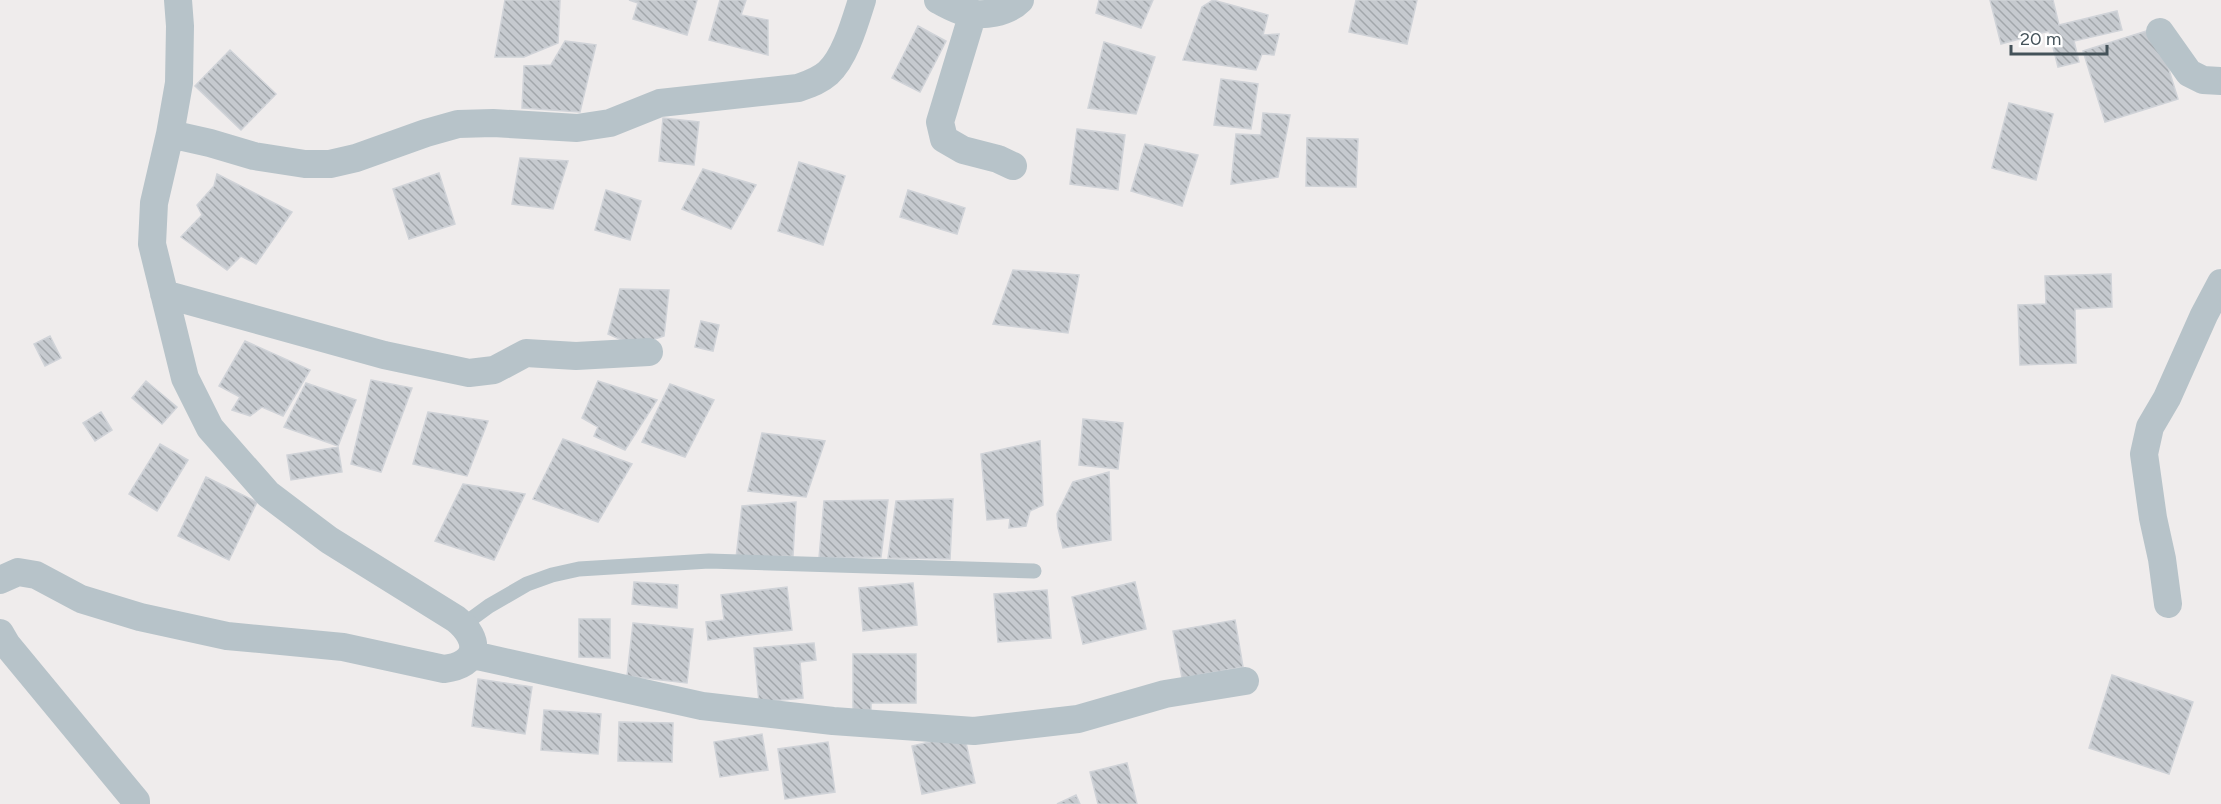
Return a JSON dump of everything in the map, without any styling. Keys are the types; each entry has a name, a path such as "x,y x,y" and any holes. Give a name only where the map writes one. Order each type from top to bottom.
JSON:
{"street":[{"path":"0,580 18,572 36,575 81,599 140,617 227,636 343,647 444,669 455,668 466,663 473,655 473,644 464,625 329,540 268,494 210,428 185,378 152,244 154,203 171,134 179,82 178,0"},
{"path":"171,134 254,156 305,164 330,164 356,158 458,124 493,123 576,128 610,123 660,103 798,87 818,81 830,72 849,41 862,0"},
{"path":"938,0 965,12 993,14 1014,6 1020,0"},
{"path":"973,13 940,122 944,139 963,150 999,159 1013,166"},
{"path":"2160,32 2189,74 2203,80 2221,81"},
{"path":"2168,604 2144,454 2150,427 2172,389 2204,315 2221,283"},
{"path":"164,294 384,355 469,374 494,370 526,353 576,356 649,352"},
{"path":"0,633 7,645 116,776 136,804"},
{"path":"473,655 702,706 832,721 974,731 1078,719 1165,694 1245,681"}],"lane":[{"path":"464,625 489,606 527,584 579,569 709,561 1034,571"}],"building":[{"path":"505,0 560,0 558,43 524,57 495,57"},
{"path":"629,0 697,0 687,35 633,19 638,3"},
{"path":"720,0 746,0 741,15 768,20 768,55 709,40"},
{"path":"1099,0 1153,0 1141,28 1096,13"},
{"path":"1213,0 1268,15 1263,35 1279,34 1274,55 1262,54 1256,70 1183,60 1202,7"},
{"path":"1356,0 1417,0 1407,44 1349,32"},
{"path":"1990,0 2053,0 2059,25 2117,11 2122,30 2074,41 2079,62 2058,67 2049,31 2001,44"},
{"path":"918,26 946,41 920,92 892,78"},
{"path":"2156,28 2178,99 2105,122 2083,51"},
{"path":"565,41 596,45 580,112 522,108 524,66 551,65"},
{"path":"1104,42 1155,57 1136,114 1088,108"},
{"path":"230,50 276,94 241,130 195,86"},
{"path":"1221,79 1258,84 1251,129 1214,125"},
{"path":"2009,103 2053,114 2036,180 1992,168"},
{"path":"1263,113 1290,115 1278,177 1231,184 1236,134 1261,135"},
{"path":"663,118 699,122 694,165 659,161"},
{"path":"1077,129 1125,135 1118,190 1070,184"},
{"path":"1307,138 1358,139 1356,187 1306,186"},
{"path":"1145,144 1198,155 1182,206 1131,191"},
{"path":"520,158 568,161 553,209 512,204"},
{"path":"799,162 845,176 823,245 778,231"},
{"path":"703,169 756,185 731,229 682,209"},
{"path":"439,173 455,224 409,239 393,189"},
{"path":"217,174 292,212 256,264 241,256 227,270 181,237 202,215 197,205 214,186"},
{"path":"606,190 641,201 630,240 595,230"},
{"path":"908,190 965,208 957,234 900,217"},
{"path":"1013,270 1079,275 1068,333 993,324"},
{"path":"2111,274 2112,307 2075,309 2076,363 2020,365 2018,305 2046,304 2045,276"},
{"path":"620,289 669,290 664,336 655,339 650,346 624,341 608,334"},
{"path":"701,321 719,325 713,351 695,347"},
{"path":"50,336 61,358 45,366 34,344"},
{"path":"245,341 310,370 283,416 262,407 250,416 232,410 240,397 219,386"},
{"path":"371,380 412,388 381,472 351,464"},
{"path":"146,381 177,407 162,424 132,398"},
{"path":"598,381 657,400 625,450 594,436 598,427 582,418"},
{"path":"306,383 356,400 338,446 284,427"},
{"path":"670,384 714,400 685,457 642,442"},
{"path":"101,412 112,430 95,441 83,423"},
{"path":"428,412 488,421 467,476 413,464"},
{"path":"1083,419 1123,423 1118,469 1079,465"},
{"path":"762,433 825,441 806,497 748,491"},
{"path":"563,439 632,464 598,522 533,499"},
{"path":"1040,441 1043,505 1030,511 1026,526 1009,528 1010,518 987,520 981,454"},
{"path":"160,444 188,460 157,511 129,494"},
{"path":"338,447 342,472 291,480 287,455"},
{"path":"1109,472 1111,540 1063,548 1057,514 1073,482"},
{"path":"206,477 257,502 229,560 178,536"},
{"path":"463,484 525,494 494,560 435,541"},
{"path":"953,499 950,559 888,558 896,501"},
{"path":"888,500 881,557 819,558 824,501"},
{"path":"796,502 793,556 736,558 742,506"},
{"path":"634,582 678,585 677,608 632,604"},
{"path":"1135,582 1146,629 1083,644 1072,597"},
{"path":"913,583 917,625 863,631 859,588"},
{"path":"787,587 792,630 708,640 706,622 724,620 721,595"},
{"path":"1047,590 1051,638 998,642 994,594"},
{"path":"579,619 610,619 610,658 579,657"},
{"path":"1235,620 1243,667 1182,678 1173,631"},
{"path":"633,623 693,629 687,683 627,676"},
{"path":"814,643 816,660 800,662 803,698 759,702 754,648"},
{"path":"853,654 916,654 916,703 871,703 871,718 853,717"},
{"path":"2112,675 2193,702 2169,774 2089,748"},
{"path":"478,679 532,687 525,734 472,726"},
{"path":"544,710 601,714 598,754 541,750"},
{"path":"619,722 673,723 672,762 618,761"},
{"path":"762,734 768,770 720,777 714,742"},
{"path":"964,734 975,783 922,794 912,746"},
{"path":"828,742 835,792 785,799 778,749"},
{"path":"1127,763 1137,804 1098,804 1090,772"},
{"path":"1076,795 1080,804 1057,804"}]}
